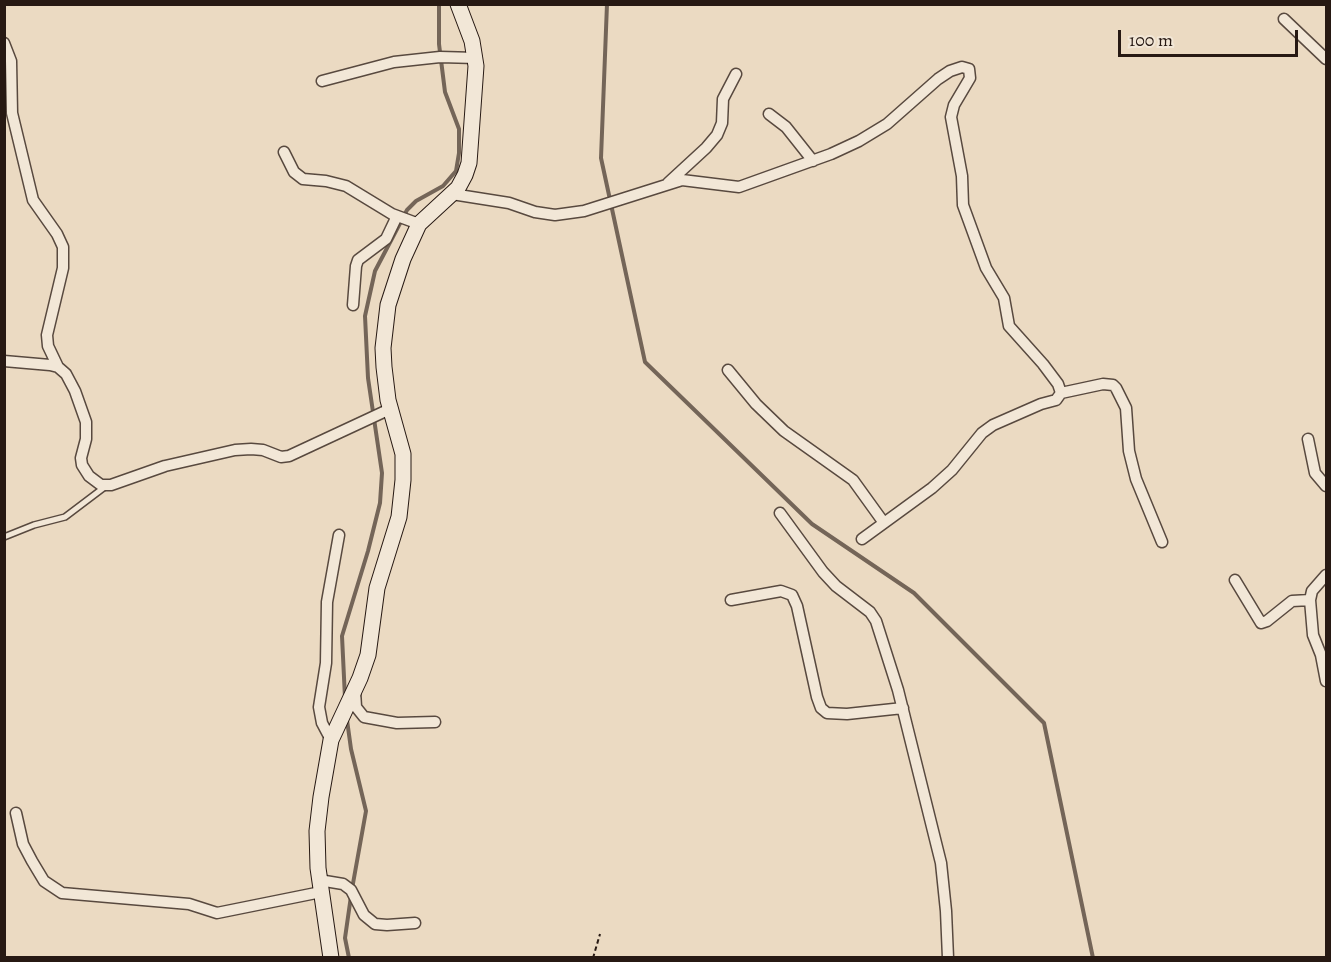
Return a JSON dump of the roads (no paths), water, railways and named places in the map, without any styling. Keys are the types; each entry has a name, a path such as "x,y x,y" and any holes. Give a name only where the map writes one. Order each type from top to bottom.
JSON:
{"street":[{"path":"331,957 320,886 317,847 318,812 331,740 360,678 368,655 378,588 402,497 403,454 390,409 384,367 384,323 392,289 419,224 452,194 465,175 469,163 476,93 476,58 472,40 458,4"},
{"path":"1284,19 1326,59"},
{"path":"4,44 11,61 12,113 33,200 57,234 63,247 63,268 47,335 48,346 58,367 66,374 84,413 87,430 81,458 82,465 93,480 106,485 165,466 235,450 263,450 281,457 289,456 390,409"},
{"path":"322,81 368,67 404,60 441,57 476,58"},
{"path":"452,194 508,203 535,212 555,215 611,204 667,183 691,179 739,187 813,161 874,134 950,71 962,67 969,69 970,78 954,105 951,117 962,176 963,205 986,268 1004,298 1009,326 1043,364 1058,384 1061,393"},
{"path":"667,183 717,135 722,123 723,99 736,74"},
{"path":"769,114 786,127 813,161"},
{"path":"284,152 297,175 303,179 346,186 397,216 419,224"},
{"path":"353,305 358,260 386,238 397,216"},
{"path":"4,361 58,367"},
{"path":"728,370 756,404 784,431 853,480 884,523"},
{"path":"862,539 938,483 952,470 982,433 993,425 1019,412 1056,400 1061,393 1103,384 1113,385 1116,388 1126,408 1129,452 1136,480 1162,542"},
{"path":"1308,439 1315,473 1326,486"},
{"path":"780,513 823,573 873,616 903,708 941,862 948,957"},
{"path":"331,740 322,723 319,707 326,663 327,602 339,535"},
{"path":"1326,576 1312,591 1310,600 1313,635 1321,655 1326,681"},
{"path":"1235,580 1261,623 1267,621 1292,601 1310,600"},
{"path":"731,600 781,591 792,595 797,606 817,697 821,708 827,713 847,714 903,708"},
{"path":"354,688 356,707 364,717 397,723 435,722"},
{"path":"16,813 23,844 32,861 44,881 62,893 182,904 217,913 337,882 351,890 364,915 375,924 415,923"}],"lane":[{"path":"4,537 34,525 65,517 106,485"}],"waterway":[{"path":"345,698 342,636 380,503 382,473 368,378 365,316 375,271 407,210 416,201 443,186 456,171 459,153 459,129 445,92 439,44 439,4"},
{"path":"607,4 601,158 645,362 812,524 914,593 1044,723 1093,958"},
{"path":"347,720 351,749 366,811 352,889"},
{"path":"349,958 345,938 351,896"}]}
